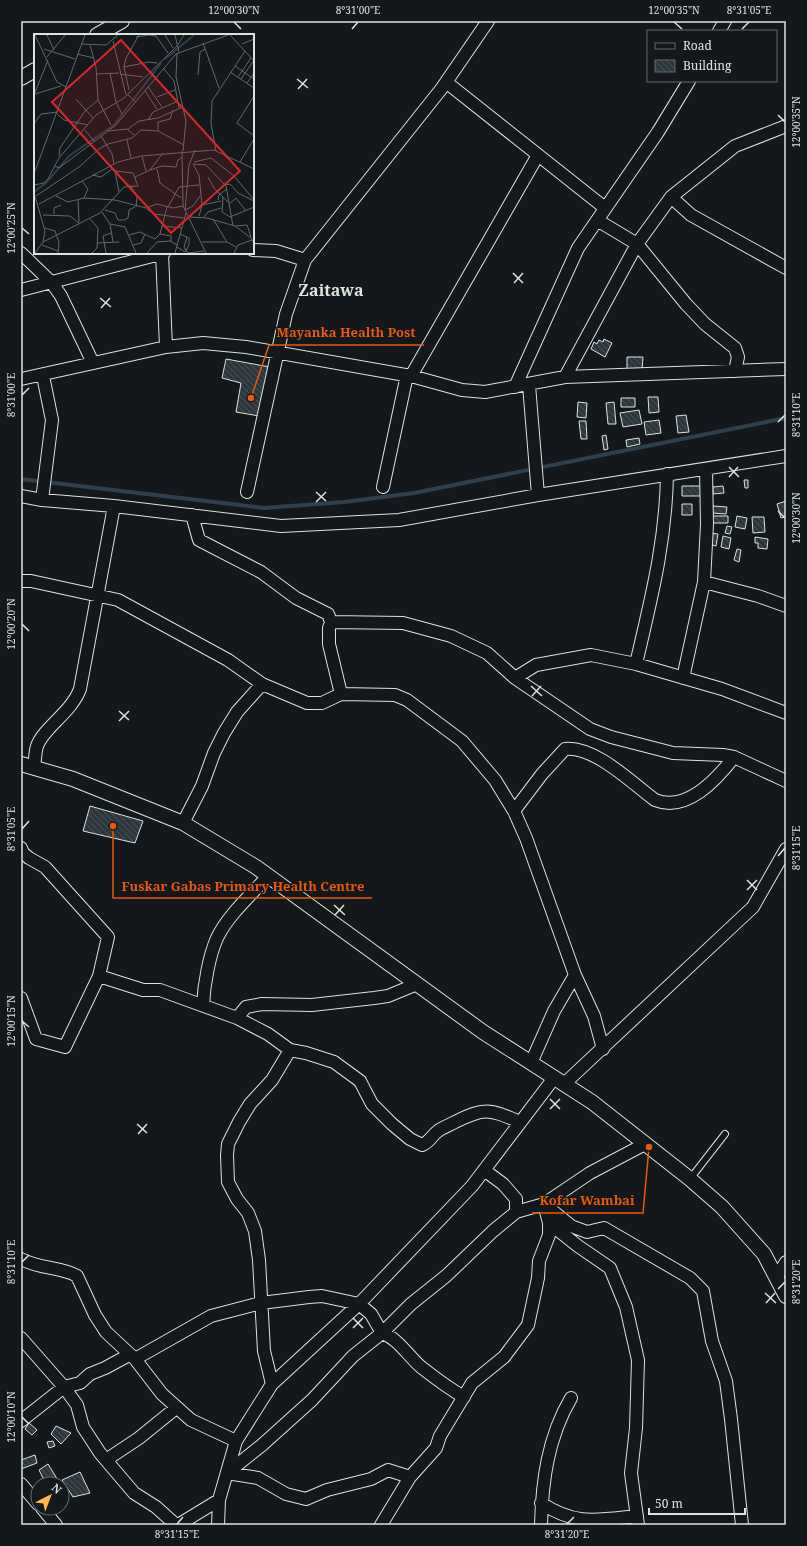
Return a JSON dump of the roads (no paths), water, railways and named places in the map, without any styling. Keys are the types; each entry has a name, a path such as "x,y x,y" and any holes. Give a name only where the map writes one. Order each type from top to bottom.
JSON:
{"street":[{"path":"99,34 122,21"},
{"path":"247,492 286,314 305,260 446,82 488,21"},
{"path":"720,30 725,21"},
{"path":"21,78 34,71"},
{"path":"446,82 605,208"},
{"path":"515,387 578,248 658,132 688,82"},
{"path":"565,377 637,244 671,197 735,146 786,126"},
{"path":"383,487 409,376 538,155"},
{"path":"671,197 692,215 786,268"},
{"path":"597,220 637,244 686,304 705,324 735,348 738,357 735,371"},
{"path":"254,250 276,251 305,260"},
{"path":"21,253 52,283 73,318 93,363"},
{"path":"21,290 159,254"},
{"path":"163,254 166,347"},
{"path":"21,379 43,376 166,347 204,343 246,347 409,376 462,390 485,392 529,385 565,377 786,369"},
{"path":"43,376 52,420 43,496"},
{"path":"529,385 537,490"},
{"path":"21,496 43,496 281,526 399,520 537,490 706,469 786,456"},
{"path":"683,678 704,582 707,524 706,469"},
{"path":"636,664 659,562 666,511 667,474"},
{"path":"114,506 80,689 77,698 67,712 42,737 28,766 74,779 183,823 216,842 268,876 483,1032 592,1102 690,1179 722,1207 764,1254 777,1276 786,1296"},
{"path":"192,515 199,540 261,572 308,606 326,612 331,622"},
{"path":"21,581 31,581 97,594 118,600 228,660 262,684 307,703 322,703 341,694 395,695 407,700 462,741 495,780 514,811 526,838 575,975 594,1016 603,1049"},
{"path":"704,582 758,596 786,606"},
{"path":"331,622 403,623 451,636 486,653 515,678 590,729 611,737 673,753 722,754 734,757 785,779"},
{"path":"331,622 328,628 329,644 341,694"},
{"path":"515,678 536,665 591,655 636,664 722,689 786,713"},
{"path":"183,823 202,786 214,753 224,733 237,712 262,684"},
{"path":"514,811 542,774 565,749 584,752 602,761 655,800 664,803 685,799 701,792 723,772 734,757"},
{"path":"21,848 23,854 45,867 107,933 108,937 98,976 65,1047 36,1039 21,998"},
{"path":"218,1525 219,1500 236,1441 272,1384 359,1304 472,1186 520,1122 559,1081 603,1049 753,907 786,849"},
{"path":"203,1005 208,970 217,938 237,910 268,876"},
{"path":"531,1063 554,1011 575,975"},
{"path":"98,976 143,990 160,990 182,999 203,1005 236,1018 268,1034 290,1050 306,1053 334,1062 360,1081 372,1104 392,1124 410,1139 422,1145 430,1142 437,1131 470,1115 484,1111 496,1112 520,1122"},
{"path":"236,1018 246,1008 262,1004 312,1005 374,998 388,996 417,984"},
{"path":"272,1384 264,1351 260,1303 259,1260 255,1231 248,1213 237,1199 228,1182 228,1144 250,1104 272,1080 290,1050"},
{"path":"227,1473 268,1440 312,1400 353,1356 382,1333 411,1304 446,1276 516,1212 544,1204 590,1173 645,1144"},
{"path":"484,1170 503,1184 516,1200 516,1212"},
{"path":"381,1525 410,1477 436,1448 440,1436 472,1383 504,1357 528,1325 538,1278 539,1261 549,1234 549,1223 544,1204"},
{"path":"544,1204 571,1226 587,1232 604,1228 690,1278 703,1291 712,1341 726,1381 742,1525"},
{"path":"541,1503 558,1514 573,1519 637,1521 632,1473 636,1428 638,1360 626,1307 610,1268 578,1246 549,1223"},
{"path":"21,1259 32,1265 71,1272 77,1276 95,1315 106,1332 132,1357 152,1384 176,1408 191,1420 236,1441"},
{"path":"777,1276 786,1262"},
{"path":"21,1421 64,1387 80,1383 90,1374 132,1357 211,1316 260,1303 322,1296 359,1304 371,1314 382,1333 390,1335 441,1384 464,1397"},
{"path":"21,1338 64,1387 76,1405 83,1427 106,1460 134,1493 156,1507 177,1525 219,1500"},
{"path":"541,1525 541,1503 544,1476 551,1444 571,1398"},
{"path":"106,1460 139,1438 176,1408"},
{"path":"227,1473 258,1478 286,1494 306,1499 328,1490 371,1479 388,1470 410,1477"},
{"path":"21,1484 30,1495"},
{"path":"49,1516 56,1525"}],"lane":[{"path":"690,1179 725,1134"}],"waterway":[{"path":"21,479 264,508 344,502 414,493 786,418"}],"place":[{"name":"Mayanka Health Post","path":"251,398"},
{"name":"Fuskar Gabas Primary Health Centre","path":"113,826"},
{"name":"Kofar Wambai","path":"649,1147"}],"district":[{"name":"Zaitawa","path":"331,290"}]}
